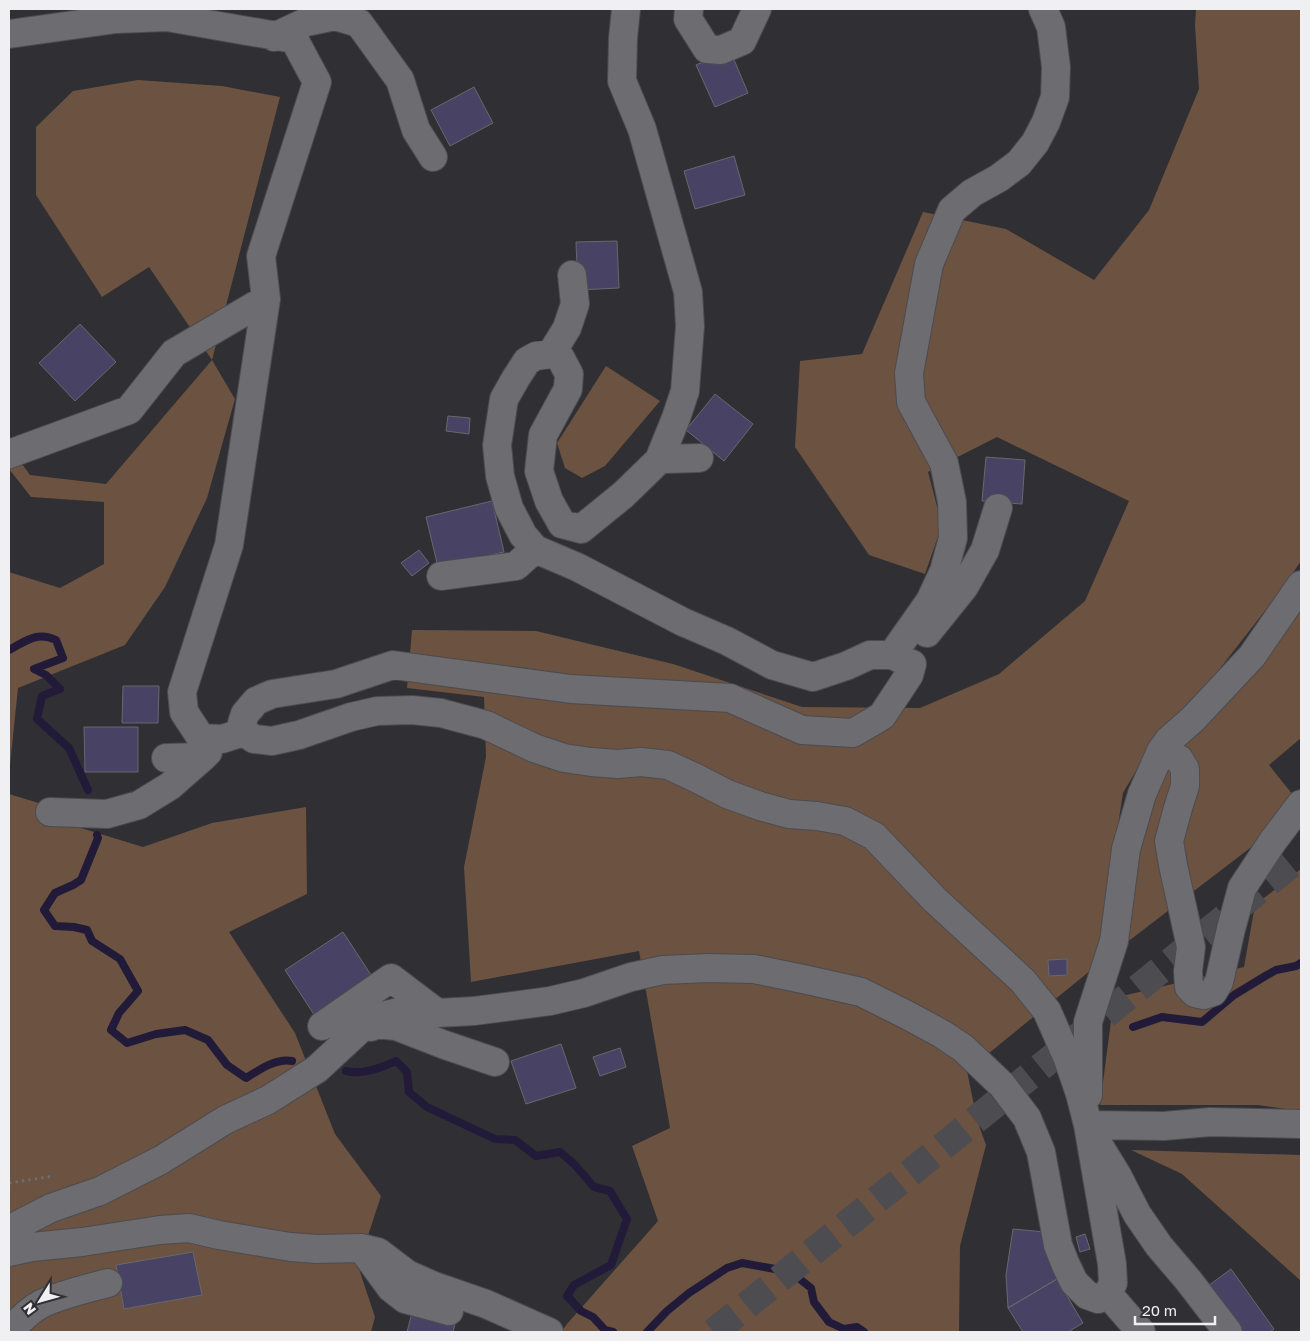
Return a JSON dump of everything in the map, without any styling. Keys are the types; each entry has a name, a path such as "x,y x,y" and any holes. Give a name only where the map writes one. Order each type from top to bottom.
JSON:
{"street":[{"path":"626,9 622,81 642,129 688,292 690,326 685,390 659,460 581,529 562,524 549,501 539,471 544,435 568,389 570,374 560,357 551,354 536,356 527,361 504,399 497,445 500,476 509,508 523,535 535,549 577,567 683,622 772,665 813,677 846,666 870,655 902,660"},
{"path":"689,9 688,20 707,50 721,50 742,41 757,9"},
{"path":"902,660 944,572 953,538 952,502 944,463 911,402 909,373 929,264 952,210 972,193 999,178 1019,163 1034,143 1046,122 1055,96 1056,67 1051,27 1043,9"},
{"path":"9,34 116,19 166,16 294,39 317,82 261,256 266,299 229,545 182,692 184,712 201,738 233,735 272,741 299,735 351,717 377,711 412,710 441,714 486,725 534,748 564,758 618,764 641,762 668,765 727,794 760,806 789,814 846,820 874,836 942,907 1023,981 1047,1011 1080,1094 1088,1125 1112,1264 1113,1283 1108,1294 1098,1299 1087,1295 1074,1282 1058,1245 1041,1152 1027,1118 1002,1085 963,1048 942,1034 861,992 754,969 708,968 663,970 631,977 584,993 550,1001 474,1012 437,1013 402,1011 371,1019 316,1069 268,1100 225,1120 161,1160 100,1192 51,1208 16,1226 9,1233"},
{"path":"274,36 306,22 335,16 359,23 400,80 416,130 432,157"},
{"path":"551,354 567,328 575,304 572,275"},
{"path":"9,454 128,410 174,353 266,299"},
{"path":"659,460 699,458"},
{"path":"902,660 964,587 985,550 998,508"},
{"path":"441,576 516,566 535,549"},
{"path":"1228,1332 1188,1280 1158,1246 1137,1214 1088,1125 1088,1022 1114,941 1126,849 1142,794 1162,751 1169,740 1193,719 1252,656 1301,585"},
{"path":"50,812 107,814 139,805 170,786 202,757 233,735 242,724 245,714 256,701 272,694 336,684 393,665 571,689 730,698 802,730 853,733 882,716 909,675 902,660"},
{"path":"1162,751 1178,759 1185,769 1185,786 1169,841 1191,947 1188,971 1189,987 1195,993 1204,995 1213,992 1219,982 1242,888 1301,804"},
{"path":"166,758 202,757"},
{"path":"322,1026 392,978 437,1013"},
{"path":"339,1048 375,1024 396,1026 445,1046 495,1062"},
{"path":"1088,1125 1164,1126 1210,1122 1301,1124"},
{"path":"1034,1222 1046,1176"},
{"path":"9,1252 32,1247 189,1228 290,1247 317,1250 362,1248 378,1252 407,1274 434,1286 486,1304 549,1332"},
{"path":"362,1248 391,1288 405,1299 449,1311"},
{"path":"9,1332 39,1305 65,1294 108,1283"},
{"path":"1108,1294 1141,1332"}],"shaded area":[{"path":"1196,9 1301,9 1301,561 1278,594 1204,689 1156,737 1123,793 1101,934 1152,771 1301,599 1301,738 1269,765 1301,805 1301,809 1096,966 967,1071 977,1120 986,1145 960,1246 959,1332 561,1332 658,1221 632,1146 670,1128 639,951 471,982 464,867 486,757 484,697 407,688 412,630 536,631 673,664 802,707 920,708 999,674 1085,601 1129,501 997,437 928,472 942,525 925,574 869,555 795,447 800,361 862,354 923,212 1006,229 1094,280 1149,210 1199,89 1195,25"},
{"path":"138,80 222,86 280,97 212,360 149,267 102,297 36,195 36,127 73,91"},
{"path":"212,360 235,399 207,498 165,587 125,645 18,688 9,775 9,572 60,588 104,564 104,502 31,497 9,469 9,446 30,475 106,484"},
{"path":"606,366 660,401 605,466 582,478 565,468 557,443"},
{"path":"9,794 72,813 81,828 143,847 212,823 306,807 307,894 229,932 295,1033 335,1134 381,1196 358,1266 375,1317 371,1332 9,1332"},
{"path":"1301,869 1301,1111 1258,1105 1100,1105 1114,998 1244,967 1255,905"},
{"path":"1131,1150 1301,1155 1301,1281 1182,1174"}],"building":[{"path":"730,50 748,93 715,107 696,65"},
{"path":"474,87 493,123 450,146 431,110"},
{"path":"734,156 745,195 695,209 684,171"},
{"path":"617,241 619,288 578,290 576,242"},
{"path":"80,324 116,362 75,401 39,363"},
{"path":"715,394 753,424 724,461 686,430"},
{"path":"448,416 470,418 469,434 446,431"},
{"path":"986,457 1025,460 1022,504 982,501"},
{"path":"492,501 504,552 438,567 426,517"},
{"path":"419,550 429,563 412,576 401,563"},
{"path":"123,686 159,686 158,723 122,723"},
{"path":"84,727 138,727 138,772 85,772"},
{"path":"343,932 373,978 315,1016 285,970"},
{"path":"1067,959 1067,975 1049,976 1048,960"},
{"path":"561,1044 576,1088 526,1104 511,1061"},
{"path":"620,1048 626,1067 600,1076 593,1057"},
{"path":"1013,1229 1045,1232 1057,1279 1008,1308 1006,1275"},
{"path":"1085,1234 1090,1249 1080,1252 1076,1237"},
{"path":"193,1252 202,1295 124,1309 116,1265"},
{"path":"1231,1269 1274,1329 1270,1332 1241,1332 1208,1286"},
{"path":"1057,1279 1083,1323 1068,1332 1023,1332 1008,1308"},
{"path":"414,1305 457,1316 453,1332 407,1332"}],"waterway":[{"path":"9,650 32,638 43,636 56,640 63,658 34,669 46,675 60,689 42,696 37,719 69,748 88,790"},
{"path":"97,835 98,838 81,880 55,893 44,910 55,926 87,930 92,941 120,959 138,991 119,1013 111,1030 127,1043 156,1034 185,1030 208,1040 227,1065 246,1078 274,1063 292,1061"},
{"path":"1133,1027 1162,1017 1202,1022 1234,995 1267,975 1276,970 1296,966 1301,963"},
{"path":"346,1071 365,1071 396,1061 407,1072 409,1092 427,1107 495,1139 515,1140 536,1156 560,1152 575,1165 594,1187 610,1191 627,1219 611,1265 574,1285 567,1296 581,1311 593,1317 605,1330 613,1332"},
{"path":"647,1332 667,1311 689,1293 727,1268 742,1263 791,1272 811,1288 814,1302 829,1322 844,1329 857,1327 864,1332"}],"tunnel":[{"path":"714,1332 1301,856"}]}
